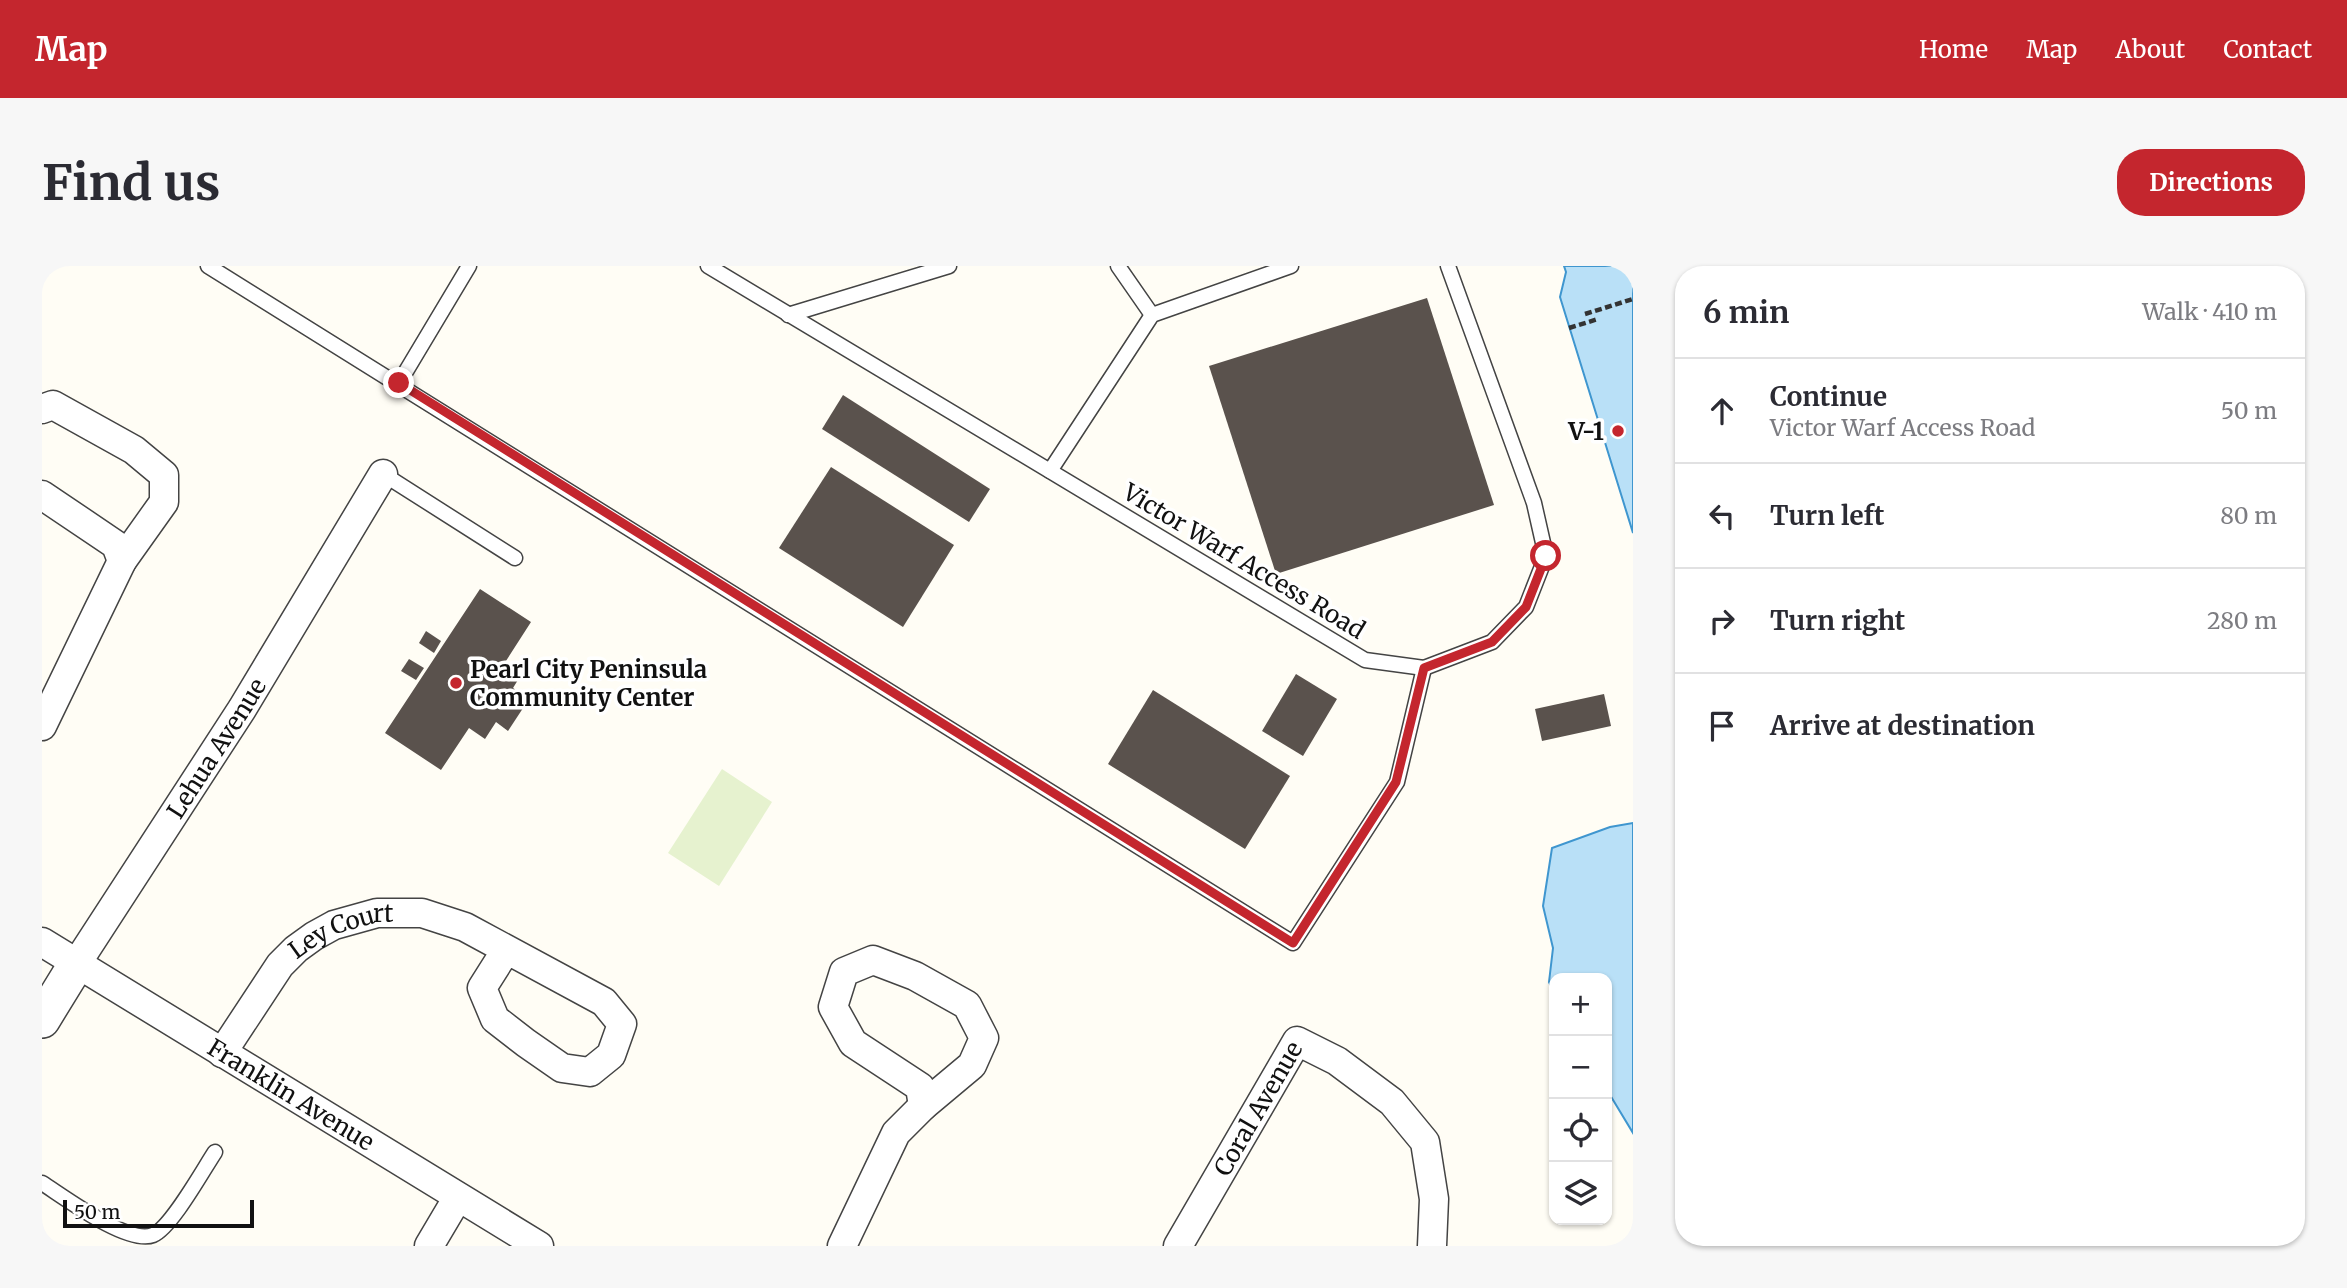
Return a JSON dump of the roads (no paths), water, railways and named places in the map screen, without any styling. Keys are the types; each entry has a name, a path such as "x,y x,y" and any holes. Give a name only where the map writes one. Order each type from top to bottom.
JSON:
{"street":[{"path":"42,409 53,405 134,450 164,475 163,502 122,561 42,726"},
{"name":"Lehua Avenue","path":"42,1020 242,709 383,474"},
{"path":"42,495 116,545 122,561"},
{"name":"Ley Court","path":"222,1053 288,957 314,936 355,918 377,913 422,914 465,927 604,1002 622,1024 611,1055 590,1072 562,1068 495,1019 482,988 506,950"},
{"name":"Franklin Avenue","path":"42,942 539,1246"},
{"path":"842,1246 896,1133 923,1106 972,1065 984,1038 967,1004 915,976 873,960 844,972 833,1007 853,1043 920,1087 923,1106"},
{"name":"Coral Avenue","path":"1178,1246 1297,1041 1337,1061 1392,1102 1424,1142 1434,1199 1432,1246"},
{"path":"429,1246 458,1197"}],"lane":[{"path":"208,266 1293,943 1396,782 1424,668"},
{"path":"399,383 469,266"},
{"name":"Victor Warf Access Road","path":"708,266 1365,660 1424,668 1492,642 1526,607 1546,556 1534,503 1448,266"},
{"path":"788,315 949,266"},
{"path":"1118,266 1152,315"},
{"path":"1050,471 1152,315 1291,266"},
{"path":"383,474 514,558"},
{"path":"42,1183 134,1236 153,1235 167,1224 215,1152"}],"water":[{"path":"1564,266 1633,266 1633,533 1560,297 1566,272"},
{"path":"1633,823 1633,1133 1612,1098 1612,973 1550,973 1553,948 1543,906 1552,848 1610,827"}],"place":[{"name":"V-1","path":"1618,431"},
{"name":"Pearl City Peninsula Community Center","path":"456,683"}]}
